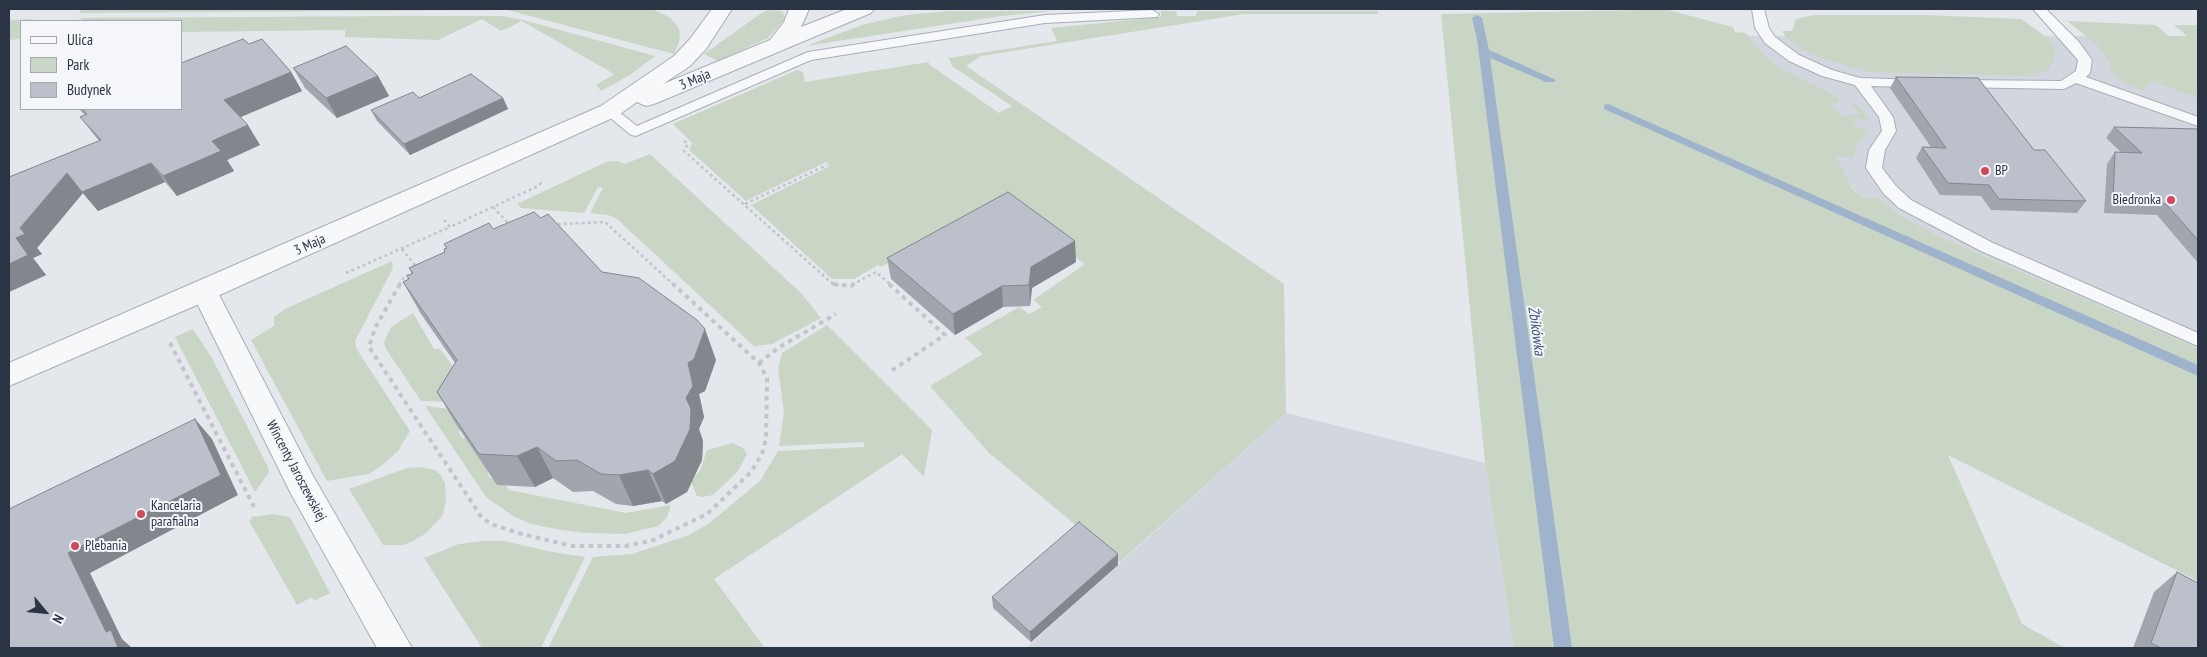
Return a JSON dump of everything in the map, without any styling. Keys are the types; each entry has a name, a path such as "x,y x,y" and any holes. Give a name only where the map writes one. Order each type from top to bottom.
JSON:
{"street":[{"name":"3 Maja","path":"609,111 682,61 698,44 722,9"},
{"name":"3 Maja","path":"778,43 794,23 799,9"},
{"name":"3 Maja","path":"9,374 204,291 609,111 664,94 778,43 864,9"},
{"name":"Wincenty Jaroszewskiej","path":"204,291 301,483 395,648"}],"lane":[{"path":"1758,9 1762,28 1780,50 1827,73 1860,82 2064,85 2083,73 2085,60 2073,44 2039,9"},
{"path":"609,111 636,132 808,56 1044,19 1152,14"},
{"path":"2075,78 2198,122"},
{"path":"1860,82 1886,117 1889,131 1877,150 1874,168 1890,190 1905,204 1987,247 2198,340"}],"path":[{"path":"682,139 688,144 684,151 834,285 851,286 876,272 945,335 891,371"},
{"path":"745,204 827,165"},
{"path":"346,273 494,207 544,181"},
{"path":"494,207 514,228"},
{"path":"444,221 450,227"},
{"path":"605,222 759,363 767,378 768,407 762,454 751,472 706,514 651,541 596,547 549,542 498,527 482,518 369,347 374,328 404,277 514,228 519,226 605,222"},
{"path":"402,249 418,271"},
{"path":"759,363 836,314"},
{"path":"166,336 254,507"}],"shaded area":[{"path":"1714,36 2198,36 2198,348 1940,237 1903,217 1878,198 1862,198"},
{"path":"1286,413 1485,463 1514,648 1026,648"}],"green space":[{"path":"82,9 652,9 671,18 679,29 680,39 674,54 507,10 79,13"},
{"path":"775,10 783,12 785,19 768,38 718,61 704,54 756,17 766,11"},
{"path":"1668,10 1733,27 1735,32 1746,33 1765,57 1785,71 1836,96 1840,102 1830,103 1842,116 1860,114 1849,102 1859,106 1870,120 1854,118 1856,127 1869,130 1856,147 1854,157 1836,157 1851,187 1862,198 1878,198 1903,217 1940,237 2198,348 2198,581 1948,455 2022,624 2065,648 1514,648 1485,463 1441,14"},
{"path":"948,11 1052,11 1001,16 806,46 865,24 906,15"},
{"path":"1161,11 1176,11 1177,16 1196,16 1197,11 1378,11 1378,14 1244,14 981,56 966,66 1284,284 1286,413 1120,562 989,453 930,386 983,354 965,338 1019,307 1029,314 1042,307 1033,300 1085,264 1014,212 979,213 881,267 878,265 854,279 832,279 751,205 830,166 826,162 746,201 689,150 692,143 673,124 797,70 803,72 805,82 928,62 999,113 1012,106 952,66 949,58 1057,41 1051,28 1161,17"},
{"path":"1815,15 1925,15 2021,19 2048,38 2053,44 2055,57 2048,70 2027,76 1871,72 1822,59 1800,48 1788,39 1782,31 1792,31 1796,19"},
{"path":"502,16 523,20 655,56 630,75 601,91 596,85 614,74 522,21 501,31 482,19 438,40 345,37 345,30 182,32 182,20 83,20 79,18"},
{"path":"33,19 20,20 20,39 9,40 9,20"},
{"path":"2067,21 2156,25 2168,36 2187,36 2174,25 2198,25 2198,98 2151,81 2142,91 2120,80 2111,71 2110,63 2096,44"},
{"path":"650,154 802,294 821,318 772,344 754,346 617,219 608,215 590,213 603,188 598,187 584,213 521,208 517,204 606,162 617,161 625,164"},
{"path":"392,261 393,268 355,341 356,348 410,431 398,451 369,474 327,481 251,340 274,326 274,317 285,309"},
{"path":"413,313 434,349 440,349 472,392 453,402 421,401 386,349 384,342 391,327"},
{"path":"827,325 932,430 924,477 902,454 714,579 765,648 548,648 593,557 632,554 689,535 711,522 760,481 778,451 864,447 864,442 779,446 784,413 778,369 782,353"},
{"path":"193,329 212,358 268,467 269,472 255,492 175,337"},
{"path":"425,406 450,409 464,428 458,432 463,439 469,436 494,469 487,473 490,478 500,477 509,490 626,513 671,505 667,517 658,526 625,534 561,530 531,524 513,516 486,497"},
{"path":"733,443 743,448 747,454 738,471 713,495 697,496 691,481 700,471 707,450"},
{"path":"420,467 435,470 440,474 445,483 446,499 443,515 425,534 413,541 404,545 383,545 349,489 407,468"},
{"path":"273,514 290,517 330,593 314,601 312,597 297,605 249,521 252,519 251,517"},
{"path":"504,541 585,557 541,648 482,648 424,558 459,544"}],"building":[{"path":"243,39 249,44 262,39 291,72 224,100 248,125 212,141 221,151 163,176 151,163 82,192 67,173 20,228 25,234 16,238 28,255 9,264 9,177 101,140 80,117 87,114 83,110 182,110 182,63"},
{"path":"346,46 378,76 326,98 293,68"},
{"path":"471,74 503,98 404,144 371,110 413,92 419,98"},
{"path":"1896,77 1978,78 2034,150 2045,150 2086,201 1999,199 1989,185 1948,183 1922,147 1946,148"},
{"name":"Biedronka","path":"2114,127 2198,129 2198,240 2166,204 2113,202 2115,152 2142,153"},
{"path":"1008,192 1075,241 1031,267 1029,285 1002,286 953,314 887,258"},
{"path":"534,212 541,218 548,214 602,272 639,278 697,320 705,329 694,359 688,363 693,386 686,398 691,409 690,429 675,461 653,474 648,470 619,475 601,474 577,460 556,461 537,447 517,456 479,454 437,392 457,360 403,282 409,279 407,276 413,273 409,268 445,252 444,249 447,248 444,244 489,223 493,229"},
{"name":"Plebania","path":"195,419 221,475 68,553 106,632 111,630 118,648 9,648 9,509"},
{"path":"1079,522 1118,554 1030,632 992,597"},
{"path":"2177,572 2198,583 2198,648 2161,648 2151,643"}],"waterway":[{"name":"Żbikówka","path":"1477,18 1482,39 1563,648"},
{"path":"1484,52 1550,80"},
{"path":"1608,107 2198,371"}],"place":[{"name":"BP","path":"1985,171"},
{"name":"Biedronka","path":"2171,200"},
{"name":"Kancelaria parafialna","path":"141,514"},
{"name":"Plebania","path":"75,546"}]}
